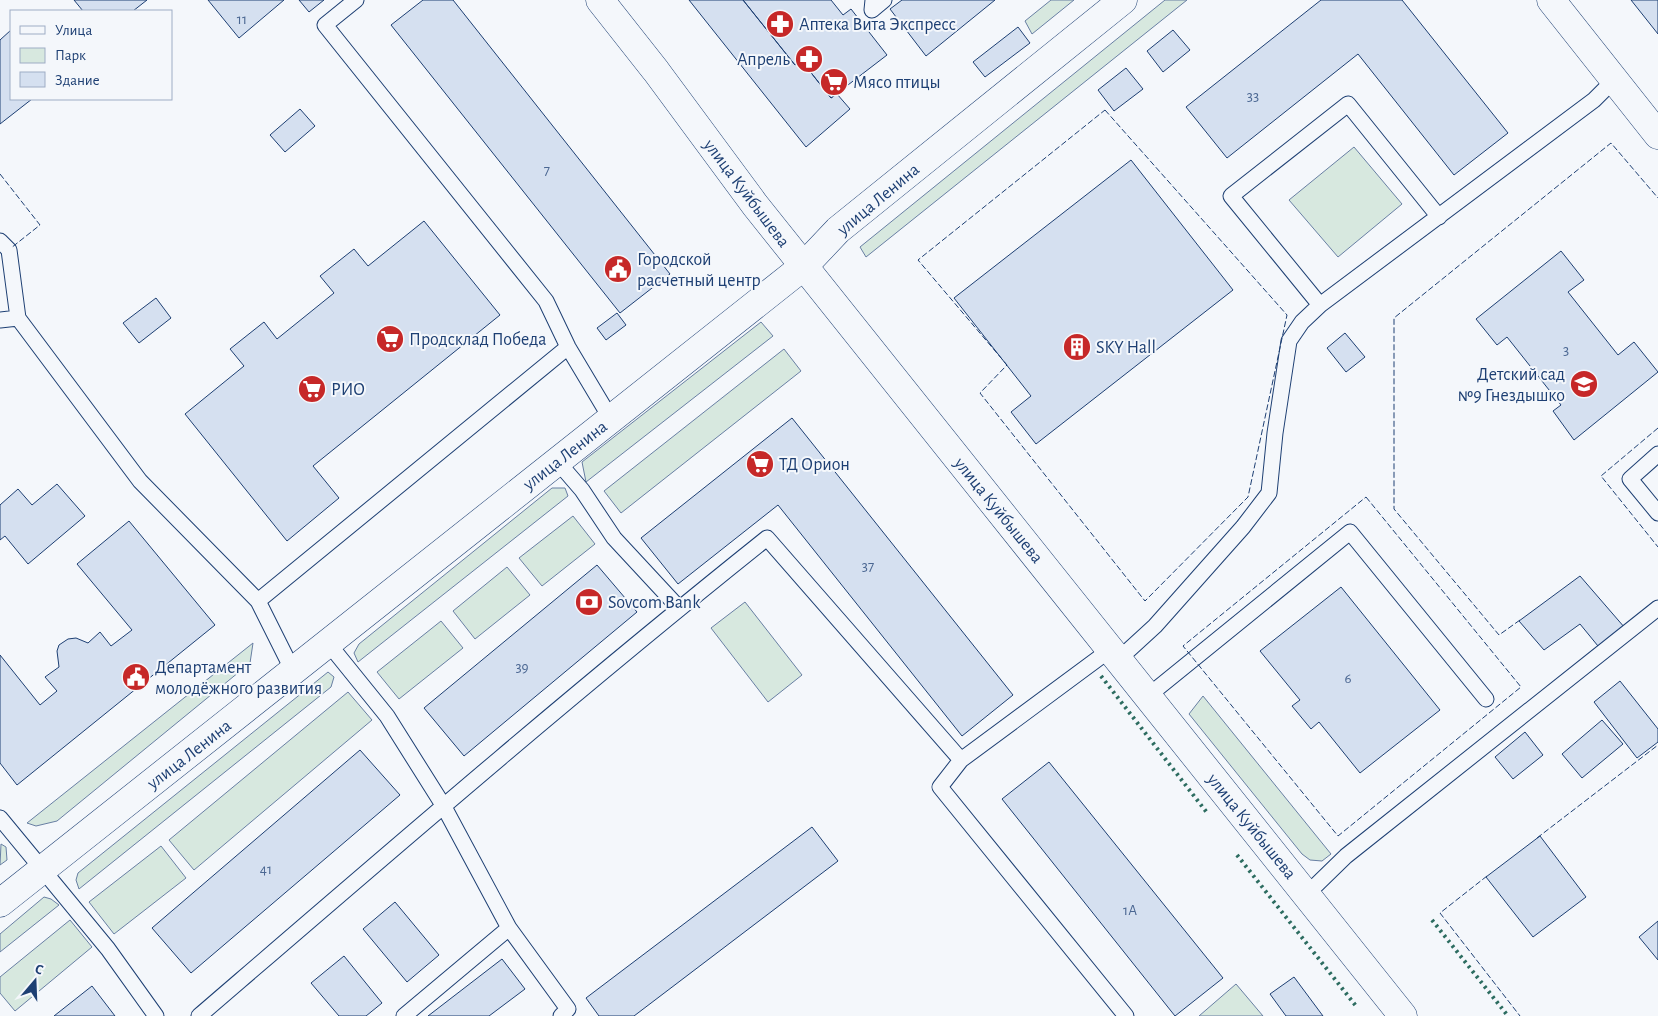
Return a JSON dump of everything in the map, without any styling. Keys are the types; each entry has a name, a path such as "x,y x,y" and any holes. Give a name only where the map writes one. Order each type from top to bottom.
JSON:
{"street":[{"name":"улица Куйбышева","path":"600,0 804,266 1307,894 1398,1014"},
{"name":"улица Ленина","path":"0,903 804,266 838,230 1123,0"},
{"path":"1551,0 1658,134"}],"lane":[{"path":"356,0 325,25 546,301 568,347 611,418"},
{"path":"873,0 872,10 884,0"},
{"path":"1126,1016 940,787 961,760 1155,626 1243,527 1269,493 1275,433 1289,341 1302,322 1320,305 1594,100 1614,80"},
{"path":"1320,305 1231,196 1348,104 1439,217"},
{"path":"0,241 9,250 18,318 140,481 258,601 293,671"},
{"path":"0,320 18,318"},
{"path":"258,601 568,347"},
{"path":"1658,454 1630,479 1658,513"},
{"path":"557,461 582,490 614,538 679,608"},
{"path":"1148,696 1350,532 1486,699"},
{"path":"198,1016 443,806 679,608 767,538 961,760"},
{"path":"1307,894 1346,856 1658,608"},
{"path":"328,643 387,716 443,806 509,928 568,1009 562,1016"},
{"path":"0,818 44,868 108,949 156,1016"},
{"path":"404,1016 509,928"}],"green space":[{"path":"1051,0 1074,0 1032,34 1025,21"},
{"path":"1165,0 1187,0 866,257 860,247"},
{"path":"1354,147 1402,204 1338,257 1289,200"},
{"path":"761,322 773,336 586,482 582,462"},
{"path":"784,349 801,371 621,513 604,491"},
{"path":"552,488 565,488 568,496 358,662 354,653 359,644"},
{"path":"573,516 595,544 542,586 519,558"},
{"path":"507,567 530,595 475,639 453,611"},
{"path":"745,602 802,675 768,702 711,628"},
{"path":"441,621 463,648 399,699 377,672"},
{"path":"253,643 250,663 57,821 36,826 27,823"},
{"path":"328,672 334,677 331,687 79,889 76,880 78,873"},
{"path":"348,692 372,720 194,870 169,840"},
{"path":"1203,696 1331,854 1322,861 1310,860 1302,854 1189,714"},
{"path":"1,844 6,847 7,860 0,865"},
{"path":"161,846 186,878 114,934 89,902"},
{"path":"44,897 51,899 59,905 0,952 0,934"},
{"path":"70,920 92,947 15,1011 0,993 0,977"},
{"path":"1236,984 1263,1016 1199,1016"}],"building":[{"path":"74,0 147,0 134,10 82,10"},
{"path":"208,0 284,0 239,38"},
{"path":"299,0 324,0 309,12"},
{"path":"423,0 453,0 670,274 620,313 391,25"},
{"path":"689,0 743,0 795,65 801,60 831,98 837,94 850,109 806,147"},
{"path":"743,0 831,0 843,15 851,9 887,55 831,98 801,60 795,65"},
{"path":"902,0 995,0 926,56 890,9"},
{"path":"1321,0 1402,0 1508,133 1454,175 1358,54 1227,158 1186,107"},
{"path":"1631,0 1658,0 1658,34"},
{"path":"1018,27 1030,43 985,77 973,62"},
{"path":"1173,30 1190,50 1163,72 1147,51"},
{"path":"10,31 10,100 31,100 0,124 0,40"},
{"path":"1126,68 1143,89 1114,111 1098,90"},
{"path":"300,109 315,126 285,152 270,135"},
{"name":"SKY Hall","path":"1131,160 1233,290 1036,444 1011,412 1031,396 954,298"},
{"name":"РИО","path":"424,221 500,315 313,466 339,498 287,541 185,414 244,366 230,349 264,322 277,339 334,293 320,276 354,249 368,266"},
{"path":"1561,251 1584,280 1568,292 1618,355 1634,342 1658,372 1574,440 1553,411 1561,405 1507,337 1497,345 1476,319"},
{"path":"156,298 171,318 139,343 123,323"},
{"path":"617,313 626,325 606,340 597,328"},
{"path":"1345,333 1365,357 1346,372 1327,348"},
{"path":"792,418 1013,695 962,736 778,505 678,584 641,538"},
{"path":"57,484 85,516 28,564 5,536 0,540 0,505 18,489 32,505"},
{"path":"129,521 215,625 17,785 0,763 0,655 40,705 57,691 45,677 59,667 57,651 59,645 68,639 76,638 88,643 100,632 111,646 132,630 77,564"},
{"path":"597,565 637,612 464,756 424,708"},
{"path":"1580,576 1625,628 1598,646 1580,624 1544,650 1519,621"},
{"path":"1341,587 1440,710 1360,773 1319,722 1311,729 1292,706 1300,700 1260,651"},
{"path":"1620,681 1658,729 1658,742 1637,758 1594,702"},
{"path":"1602,720 1623,744 1582,778 1562,754"},
{"path":"1525,732 1543,755 1513,779 1495,757"},
{"path":"360,750 400,795 191,973 152,928"},
{"path":"1049,762 1223,978 1175,1016 1002,799"},
{"path":"812,827 838,861 634,1016 599,1016 586,998"},
{"path":"1540,836 1586,897 1533,937 1486,877"},
{"path":"395,902 439,955 407,982 363,929"},
{"path":"1658,921 1658,960 1639,937"},
{"path":"344,956 382,1003 366,1016 339,1016 311,983"},
{"path":"502,959 525,989 489,1016 428,1016"},
{"path":"1294,977 1323,1016 1286,1016 1270,994"},
{"path":"92,986 115,1016 54,1016"}],"hedge":[{"path":"1101,676 1208,814"},
{"path":"1237,855 1356,1006"},
{"path":"1432,920 1508,1016"}],"fence":[{"path":"1105,110 1287,315 1248,497 1145,601 980,393 1007,365 918,260 1105,110"},
{"path":"1520,620 1499,635 1394,509 1394,318 1611,143 1658,198"},
{"path":"0,174 40,225 11,248"},
{"path":"1658,428 1601,476 1658,547"},
{"path":"1366,497 1521,687 1338,836 1183,646 1366,497"},
{"path":"1537,838 1658,745"},
{"path":"1487,876 1440,913 1520,1016"}],"place":[{"name":"Аптека Вита Экспресс","path":"780,24"},
{"name":"Апрель","path":"809,59"},
{"name":"Мясо птицы","path":"834,82"},
{"name":"Городской расчетный центр","path":"618,269"},
{"name":"Продсклад Победа","path":"390,339"},
{"name":"SKY Hall","path":"1077,347"},
{"name":"Детский сад №9 Гнездышко","path":"1584,384"},
{"name":"РИО","path":"312,389"},
{"name":"ТД Орион","path":"760,464"},
{"name":"Sovcom Bank","path":"589,602"},
{"name":"Департамент молодёжного развития","path":"136,677"}]}
